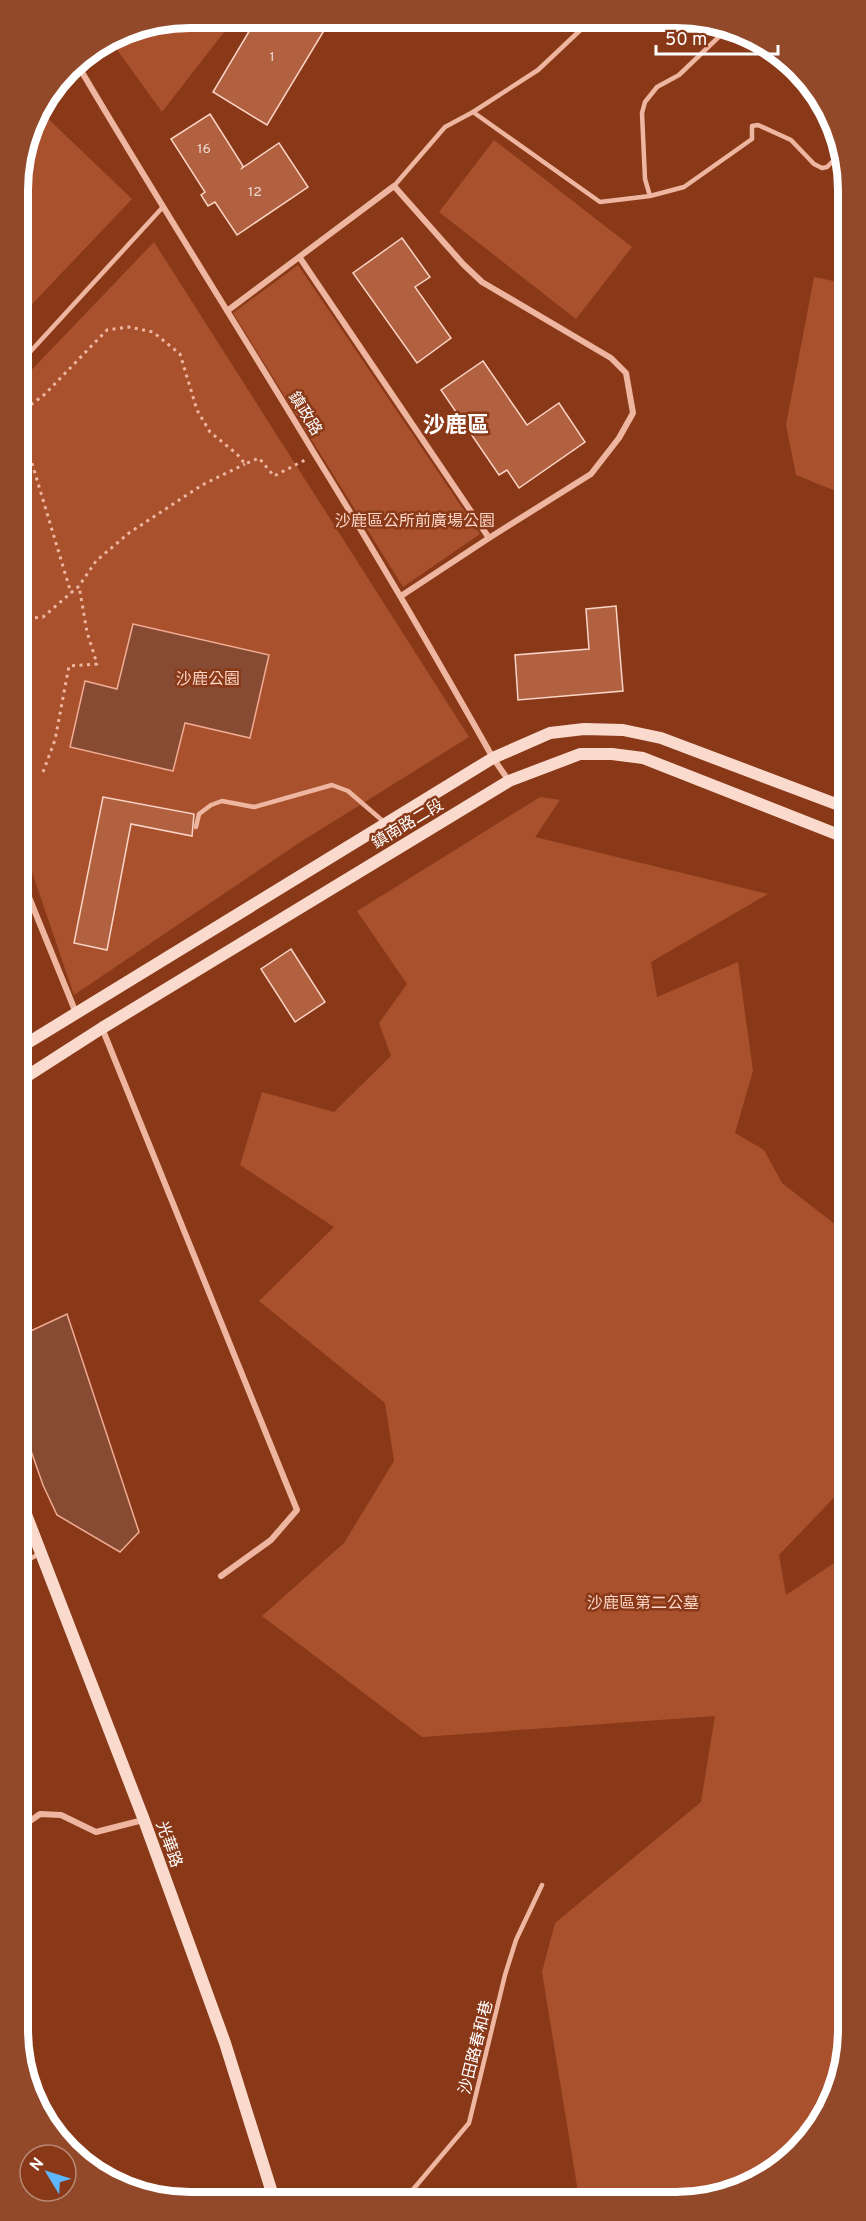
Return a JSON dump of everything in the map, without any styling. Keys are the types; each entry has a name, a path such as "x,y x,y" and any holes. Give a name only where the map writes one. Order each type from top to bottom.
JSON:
{"street":[{"name":"鎮政路","path":"81,71 162,208 315,454 493,758 509,781"},
{"path":"227,311 394,186 463,264 482,282 611,357 626,373 633,413 619,438 591,474 400,596"},
{"path":"300,258 489,538"},
{"name":"鎮南路二段","path":"29,1042 493,758 550,733 584,729 623,730 661,738 838,805"},
{"name":"鎮南路二段","path":"29,1075 102,1028 509,781 580,754 612,754 643,758 838,835"},
{"path":"29,896 76,1013"},
{"path":"102,1028 297,1510 271,1540 221,1576"},
{"name":"光華路","path":"28,1521 144,1820 225,2043 272,2192"},
{"path":"28,1822 40,1814 61,1815 96,1832 144,1820"}],"lane":[{"path":"394,186 445,127 473,112 538,70 582,29"},
{"path":"650,196 645,179 642,113 645,102 657,87 679,75 721,35"},
{"path":"473,112 600,202 650,196 684,187 752,139 752,126 758,125 791,140 818,167 827,167 834,160"},
{"path":"29,353 162,208"},
{"path":"196,827 199,814 222,801 254,807 332,785 348,791 387,823"},
{"path":"28,1560 40,1554"},
{"name":"沙田路春和巷","path":"411,2192 469,2123 508,1966 516,1940 542,1885"}],"path":[{"path":"29,406 45,394 107,330 129,327 153,332 180,354 197,410 210,432 237,454 245,464"},
{"path":"29,453 71,593"},
{"path":"29,618 43,617 79,586 96,561 129,533 202,485 259,458 274,476 315,454"},
{"path":"43,772 55,740 69,666 97,664 87,632 79,586"}],"green space":[{"path":"180,29 226,29 162,112 115,47 138,37 159,32"},
{"path":"46,117 132,199 29,308 29,180 37,138"},
{"path":"494,140 632,247 576,319 439,212"},
{"name":"沙鹿公園","path":"154,242 469,737 299,843 74,995 29,862 29,373"},
{"name":"沙鹿區公所前廣場公園","path":"298,265 480,534 403,587 233,313"},
{"path":"814,277 838,282 838,492 796,475 786,425"},
{"name":"沙鹿區第二公墓","path":"540,797 560,800 535,837 768,894 651,962 657,997 738,962 753,1071 735,1133 764,1150 782,1183 837,1226 837,1494 779,1555 786,1595 837,1561 837,2041 829,2083 816,2112 804,2129 790,2145 766,2165 738,2180 718,2187 676,2192 578,2192 542,1972 555,1923 701,1802 715,1716 422,1737 262,1616 344,1543 394,1461 385,1403 259,1301 334,1227 240,1165 262,1092 334,1112 391,1056 379,1023 407,984 357,911"}],"shaded area":[{"path":"133,624 269,655 250,738 185,723 173,771 70,747 85,681 117,689"},
{"path":"67,1314 139,1532 120,1552 57,1515 43,1485 28,1443 28,1332"}],"building":[{"path":"250,29 325,29 267,125 213,92"},
{"path":"210,114 243,166 242,168 279,143 308,187 237,235 215,202 208,206 201,195 205,192 171,139"},
{"path":"402,238 430,277 415,287 451,338 417,363 353,273"},
{"path":"483,361 527,425 559,403 585,442 519,488 507,470 499,475 441,390"},
{"path":"616,606 623,691 518,700 515,655 589,649 586,609"},
{"path":"103,797 194,814 192,836 131,824 107,950 74,943"},
{"path":"291,949 325,1002 295,1022 261,969"}],"district":[{"name":"沙鹿區","path":"456,424"}]}
